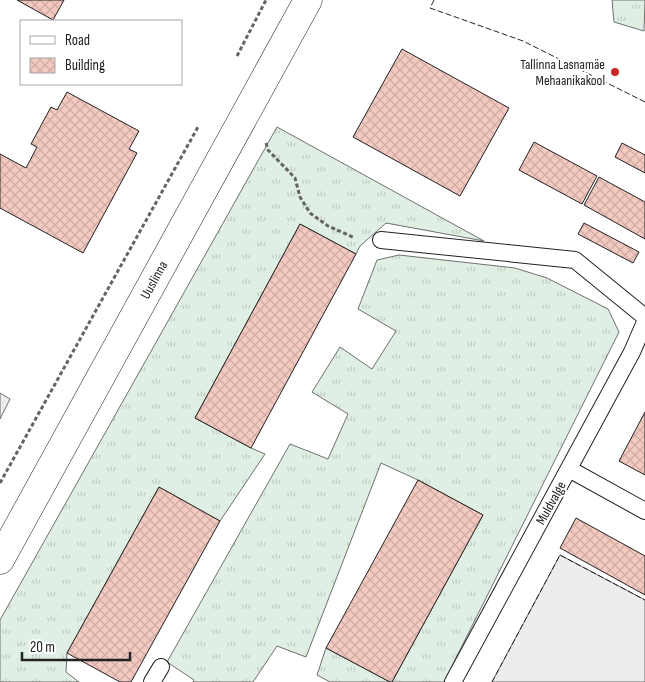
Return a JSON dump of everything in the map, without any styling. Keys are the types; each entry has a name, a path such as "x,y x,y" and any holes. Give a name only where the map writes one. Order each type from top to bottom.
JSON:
{"street":[{"name":"Uuslinna","path":"0,560 308,0"}],"lane":[{"path":"382,240 575,260 645,317"},
{"name":"Muldvalge","path":"453,682 569,469 639,355 645,322"},
{"path":"569,469 645,511"},
{"path":"152,682 161,667"}],"path":[{"path":"235,61 266,0"},
{"path":"0,482 198,126"},
{"path":"264,139 268,150 294,178 300,197 310,213 328,226 357,238 382,240"}],"green space":[{"path":"612,0 645,0 644,31 614,22"},
{"path":"277,127 484,241 386,223 360,246 356,254 300,224 195,418 265,454 220,521 159,487 67,653 66,672 79,682 0,682 0,620"},
{"path":"399,255 515,268 547,278 608,309 619,332 444,682 392,682 483,515 418,480 381,463 306,657 277,646 253,682 193,682 194,680 167,662 290,444 328,459 348,414 312,392 340,347 372,369 396,331 358,309 377,260"},
{"path":"326,648 390,682 330,682 317,675"}],"shaded area":[{"path":"0,393 10,399 0,419"},
{"path":"560,555 645,600 645,682 492,682"}],"building":[{"path":"17,0 64,0 53,20"},
{"path":"402,49 509,108 460,196 353,137"},
{"path":"67,92 139,131 129,149 137,153 83,253 0,208 0,154 26,168 37,147 31,144 51,107 57,110"},
{"path":"534,142 597,176 582,204 519,170"},
{"path":"622,143 645,155 645,173 615,157"},
{"path":"599,177 645,202 645,239 584,205"},
{"path":"584,223 639,252 633,263 578,234"},
{"path":"300,224 356,254 251,448 195,418"},
{"path":"645,412 645,475 619,461"},
{"path":"418,480 483,515 392,682 390,682 326,648"},
{"path":"159,487 220,521 131,682 120,682 67,653"},
{"path":"576,518 645,556 645,595 560,548"}],"fence":[{"path":"434,0 430,8 523,41 645,102"},
{"path":"492,682 560,555 645,600"}],"place":[{"name":"Tallinna Lasnamäe Mehaanikakool","path":"615,72"}]}
